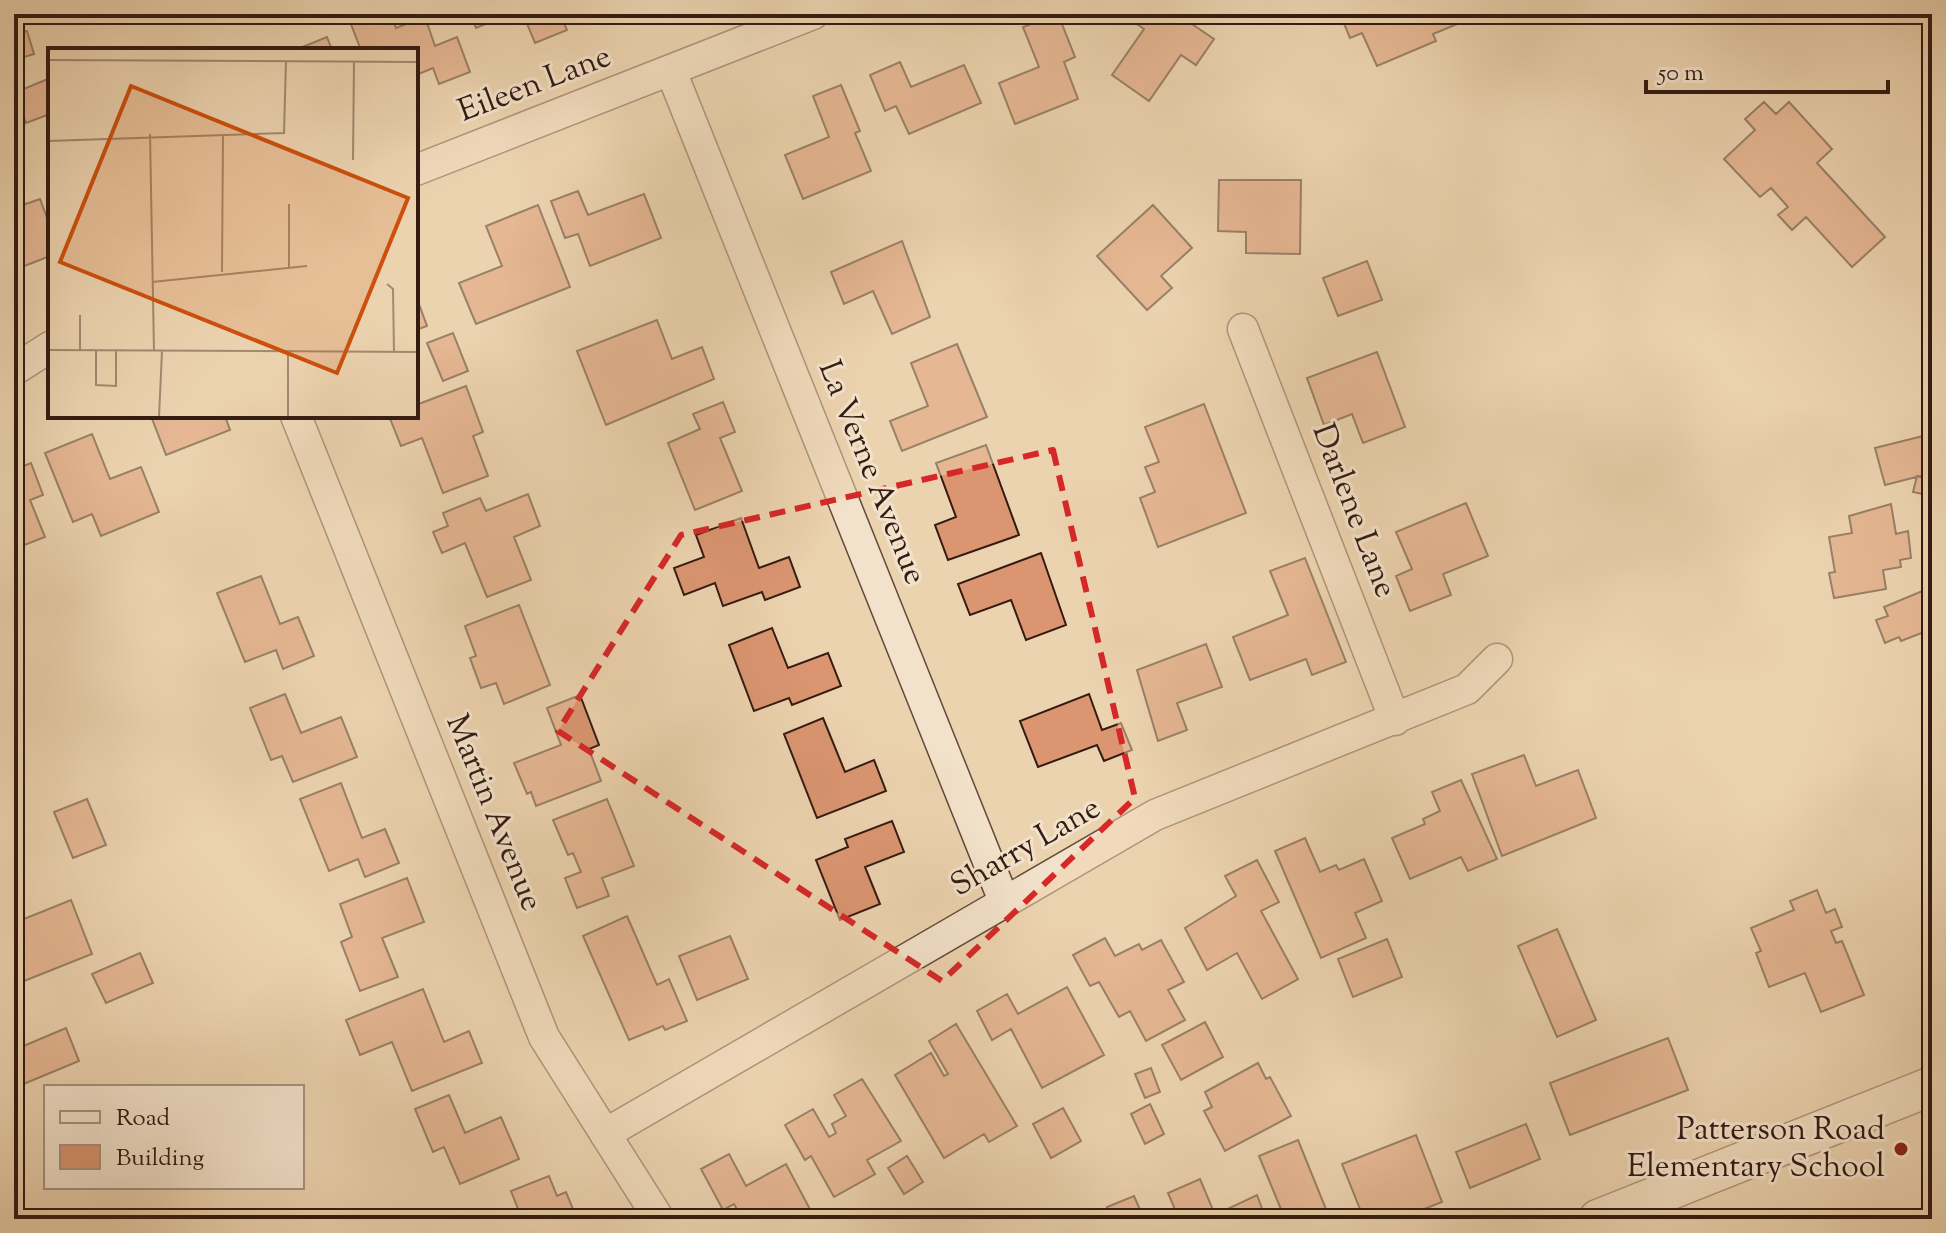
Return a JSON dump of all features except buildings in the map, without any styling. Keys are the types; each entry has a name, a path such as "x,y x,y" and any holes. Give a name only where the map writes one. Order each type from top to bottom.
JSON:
{"street":[{"name":"Eileen Lane","path":"418,169 813,14"},
{"name":"La Verne Avenue","path":"671,71 1004,901"},
{"name":"Darlene Lane","path":"1243,329 1395,720"},
{"path":"14,370 48,348"},
{"name":"Martin Avenue","path":"297,418 544,1037 659,1219"},
{"name":"Sharry Lane","path":"605,1134 1155,815 1467,689 1497,659"},
{"path":"1598,1219 1932,1086"}],"highlighted area":[{"path":"1053,450 1135,798 942,981 558,731 681,535"}],"place":[{"name":"Patterson Road Elementary School","path":"1901,1149"}]}
